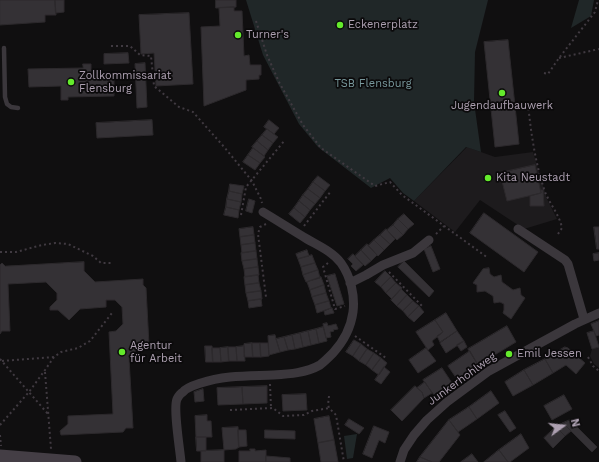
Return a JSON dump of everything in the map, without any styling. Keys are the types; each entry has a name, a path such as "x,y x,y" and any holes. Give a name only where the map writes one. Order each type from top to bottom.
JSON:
{"street":[{"path":"181,462 176,410 177,400 183,391 206,381 227,377 286,374 305,371 321,364 329,357 338,347 348,331 353,313 353,295 350,283 341,263 329,252 263,212"},
{"path":"518,229 565,260 568,264 584,319"},
{"path":"350,283 366,276 383,265 413,253 429,240"},
{"name":"Junkerhohlweg","path":"400,462 404,450 414,435 427,420 447,402 489,371 599,312"},
{"path":"0,456 75,462"}],"lane":[{"path":"4,48 7,104 11,107 18,108"}],"path":[{"path":"544,73 548,74 595,12 598,0"},
{"path":"256,21 267,55 279,82 303,125 321,148 375,186 390,182 402,195 488,258"},
{"path":"111,46 130,46 140,55 151,56 154,86 179,107 193,112 225,148 252,181 261,199 263,212"},
{"path":"559,58 599,49"},
{"path":"528,104 533,145 544,188 548,199 562,224 562,228 558,234"},
{"path":"241,215 246,187 285,140"},
{"path":"304,227 331,191"},
{"path":"266,297 258,234 260,227 269,222"},
{"path":"0,252 16,252 55,243 68,244 93,256 101,263 112,263"},
{"path":"335,257 323,267 335,309 353,304"},
{"path":"383,265 423,307"},
{"path":"0,425 29,392 54,357 61,352 78,348 90,341 112,313"},
{"path":"354,335 386,358"},
{"path":"588,356 593,366 599,371"},
{"path":"1,360 54,357"},
{"path":"1,360 49,415"},
{"path":"45,370 50,440"},
{"path":"269,375 271,408"},
{"path":"329,396 328,405 336,415 344,462"},
{"path":"230,410 273,408 283,416 304,415 312,411 329,408"}],"shaded area":[{"name":"Kita Neustadt","path":"467,147 495,157 533,152 547,199 557,219 524,229 480,200 455,232 414,201"},
{"path":"599,347 599,368 594,364 590,356 592,349"}],"green space":[{"name":"TSB Flensburg","path":"246,0 488,0 475,52 474,102 481,152 466,147 414,201 403,193 390,178 371,188 318,147 299,124 263,55"},
{"path":"579,0 594,0 591,16 571,28"},
{"path":"357,434 353,458 347,459 344,436"}],"building":[{"path":"0,0 55,0 56,15 45,15 45,22 0,25"},
{"path":"55,0 64,0 64,12 56,13"},
{"path":"216,0 236,0 236,7 216,8"},
{"path":"234,7 234,11 242,11 244,56 249,55 250,65 261,65 261,75 259,75 259,79 246,80 246,90 204,106 201,27 220,26 219,8"},
{"path":"189,13 193,84 156,86 154,53 141,54 139,15"},
{"name":"Jugendaufbauwerk","path":"508,40 519,144 495,147 484,42"},
{"path":"128,53 129,63 104,64 104,54"},
{"path":"145,63 147,107 137,108 135,64"},
{"name":"Zollkommissariat Flensburg","path":"83,64 91,64 91,78 114,78 114,96 68,97 68,100 61,100 61,86 29,87 28,69 83,68"},
{"path":"152,120 153,135 97,138 96,123"},
{"path":"269,120 279,128 274,134 264,127"},
{"path":"267,129 278,137 273,143 262,135"},
{"path":"262,135 273,143 268,150 257,141"},
{"path":"257,141 268,150 264,156 252,147"},
{"path":"253,148 265,157 260,163 248,155"},
{"path":"248,155 260,163 255,170 243,162"},
{"path":"535,165 541,193 507,201 500,173"},
{"path":"318,176 330,185 325,191 313,182"},
{"path":"313,182 325,191 320,198 308,189"},
{"path":"230,184 244,186 242,194 229,191"},
{"path":"308,189 320,198 315,204 303,195"},
{"path":"541,190 543,190 544,206 530,206 530,196 541,193"},
{"path":"229,191 242,194 241,202 227,199"},
{"path":"303,195 315,204 310,210 299,201"},
{"path":"227,199 241,202 239,210 226,207"},
{"path":"249,199 255,201 252,213 246,211"},
{"path":"299,201 310,210 305,217 294,208"},
{"path":"226,207 239,210 238,218 224,215"},
{"path":"294,208 305,217 300,223 289,214"},
{"path":"484,213 538,252 524,272 470,233"},
{"path":"404,214 414,224 408,229 398,219"},
{"path":"398,219 408,229 403,235 393,225"},
{"path":"393,225 403,235 397,240 387,230"},
{"path":"253,227 254,235 240,237 239,229"},
{"path":"594,227 599,227 599,249 597,249"},
{"path":"386,229 395,239 390,244 380,235"},
{"path":"254,235 255,243 241,245 240,237"},
{"path":"380,235 390,244 384,250 374,240"},
{"path":"374,240 384,250 378,256 368,246"},
{"path":"255,243 256,251 242,253 241,245"},
{"path":"367,244 377,255 371,261 361,250"},
{"path":"431,246 440,269 433,272 424,249"},
{"path":"307,250 309,256 298,259 296,254"},
{"path":"361,250 371,261 365,266 355,256"},
{"path":"256,251 257,259 242,261 241,253"},
{"path":"599,253 599,260 594,261 593,254"},
{"path":"353,254 363,265 356,271 351,266 353,264 348,259"},
{"path":"312,255 315,263 301,267 298,259"},
{"path":"257,259 258,267 244,269 242,261"},
{"path":"404,261 434,291 429,297 398,267"},
{"name":"Agentur für Arbeit","path":"84,262 84,271 95,282 143,279 143,285 146,288 149,345 140,346 129,358 133,428 126,428 123,432 61,435 60,431 68,424 68,416 113,414 109,332 116,331 123,324 122,307 115,300 106,300 106,307 80,309 69,320 58,310 50,310 50,307 57,300 57,293 46,282 8,284 10,331 2,331 0,334 0,265 2,263 5,266"},
{"path":"315,263 318,270 303,275 301,267"},
{"path":"258,267 259,275 245,277 244,269"},
{"path":"489,268 490,274 494,277 501,275 502,282 513,290 520,288 521,295 525,298 511,319 503,313 504,304 500,302 494,303 493,296 485,291 477,292 477,285 473,283 483,269"},
{"path":"318,270 320,278 306,282 303,275"},
{"path":"385,271 391,277 381,287 375,282"},
{"path":"335,274 344,304 337,306 327,276"},
{"path":"258,275 259,283 245,285 244,277"},
{"path":"321,277 324,285 310,290 307,282"},
{"path":"391,277 396,283 386,293 381,287"},
{"path":"259,283 261,291 246,293 245,285"},
{"path":"396,283 402,288 392,299 386,293"},
{"path":"324,285 326,293 312,297 310,290"},
{"path":"401,289 407,295 397,306 391,300"},
{"path":"261,291 262,299 248,301 246,293"},
{"path":"326,293 329,301 315,305 312,297"},
{"path":"407,295 413,301 403,311 397,306"},
{"path":"261,299 262,306 249,308 248,301"},
{"path":"329,301 331,308 317,313 315,305"},
{"path":"413,301 419,306 408,317 403,311"},
{"path":"419,306 424,312 414,322 408,317"},
{"path":"332,308 334,313 325,315 324,311"},
{"path":"446,313 457,331 440,342 437,336 443,332 435,320"},
{"path":"435,320 443,332 432,341 434,345 428,350 416,332"},
{"path":"599,321 599,335 596,336 591,324"},
{"path":"327,323 328,326 336,324 338,329 330,332 331,337 326,338 323,324"},
{"path":"507,326 516,342 478,365 468,349"},
{"path":"323,327 327,341 319,343 316,329"},
{"path":"316,329 319,343 311,345 308,331"},
{"path":"308,331 311,345 303,347 300,333"},
{"path":"457,331 464,341 446,353 440,343"},
{"path":"594,331 599,347 592,349 587,333"},
{"path":"300,333 303,347 295,349 292,335"},
{"path":"275,335 280,352 269,355 268,336"},
{"path":"292,335 295,349 288,350 284,337"},
{"path":"284,337 288,350 280,352 276,339"},
{"path":"354,340 361,344 353,356 346,352"},
{"path":"464,341 467,347 461,351 457,345"},
{"path":"252,343 260,343 261,357 253,357"},
{"path":"252,343 253,357 244,357 244,344"},
{"path":"260,343 268,343 269,356 261,357"},
{"path":"361,344 367,349 359,361 353,356"},
{"path":"205,346 212,346 213,362 206,362"},
{"path":"244,346 245,361 237,361 236,347"},
{"path":"228,347 229,361 221,362 220,348"},
{"path":"228,347 236,347 237,361 229,361"},
{"path":"565,347 585,363 576,374 566,365 553,373 545,359"},
{"path":"212,348 220,348 221,362 213,362"},
{"path":"426,348 436,361 418,373 409,360"},
{"path":"367,349 374,353 366,365 359,361"},
{"path":"470,351 478,365 457,379 448,366"},
{"path":"374,353 381,358 372,370 366,365"},
{"path":"381,358 387,363 379,375 372,370"},
{"path":"545,359 553,373 533,385 524,370"},
{"path":"384,367 390,372 381,384 375,380"},
{"path":"442,368 452,383 434,395 423,380"},
{"path":"524,370 533,385 513,396 505,382"},
{"path":"425,382 432,393 424,398 422,392 417,388"},
{"path":"267,386 267,403 243,404 242,387"},
{"path":"415,386 422,392 424,398 402,421 391,410"},
{"path":"242,387 243,404 218,405 217,388"},
{"path":"203,389 204,401 195,402 194,392"},
{"path":"491,391 499,403 477,419 469,407"},
{"path":"306,394 307,410 283,411 282,395"},
{"path":"564,395 572,409 552,420 544,406"},
{"path":"469,407 477,419 458,432 449,420"},
{"path":"505,411 516,428 510,432 498,415"},
{"path":"207,415 207,421 211,421 212,437 196,437 195,416"},
{"path":"329,416 334,440 318,443 314,419"},
{"path":"349,419 364,428 359,434 345,425"},
{"path":"449,420 460,435 439,462 432,462 420,457"},
{"path":"570,420 597,447 592,452 563,423"},
{"path":"563,423 571,431 565,436 556,427"},
{"path":"374,426 389,432 385,443 379,440 372,458 363,454"},
{"path":"238,427 239,447 236,449 224,450 222,428"},
{"path":"556,427 565,436 553,448 544,438"},
{"path":"238,430 246,430 247,446 239,447"},
{"path":"265,430 295,431 295,439 265,438"},
{"path":"521,434 529,448 508,462 499,450"},
{"path":"196,437 206,437 206,451 197,451"},
{"path":"334,440 338,462 321,462 318,443"},
{"path":"250,449 255,449 255,451 266,450 266,462 239,462 239,451 250,451"},
{"path":"224,450 224,462 201,462 201,451"},
{"path":"499,450 508,462 484,462"},
{"path":"472,454 478,462 461,462"},
{"path":"266,456 290,458 290,462 266,462"},
{"path":"420,457 432,462 417,462"}],"place":[{"name":"Eckenerplatz","path":"340,25"},
{"name":"Turner's","path":"238,35"},
{"name":"Zollkommissariat Flensburg","path":"71,82"},
{"name":"Jugendaufbauwerk","path":"502,93"},
{"name":"Kita Neustadt","path":"488,178"},
{"name":"Agentur für Arbeit","path":"122,352"},
{"name":"Emil Jessen","path":"509,354"}]}
